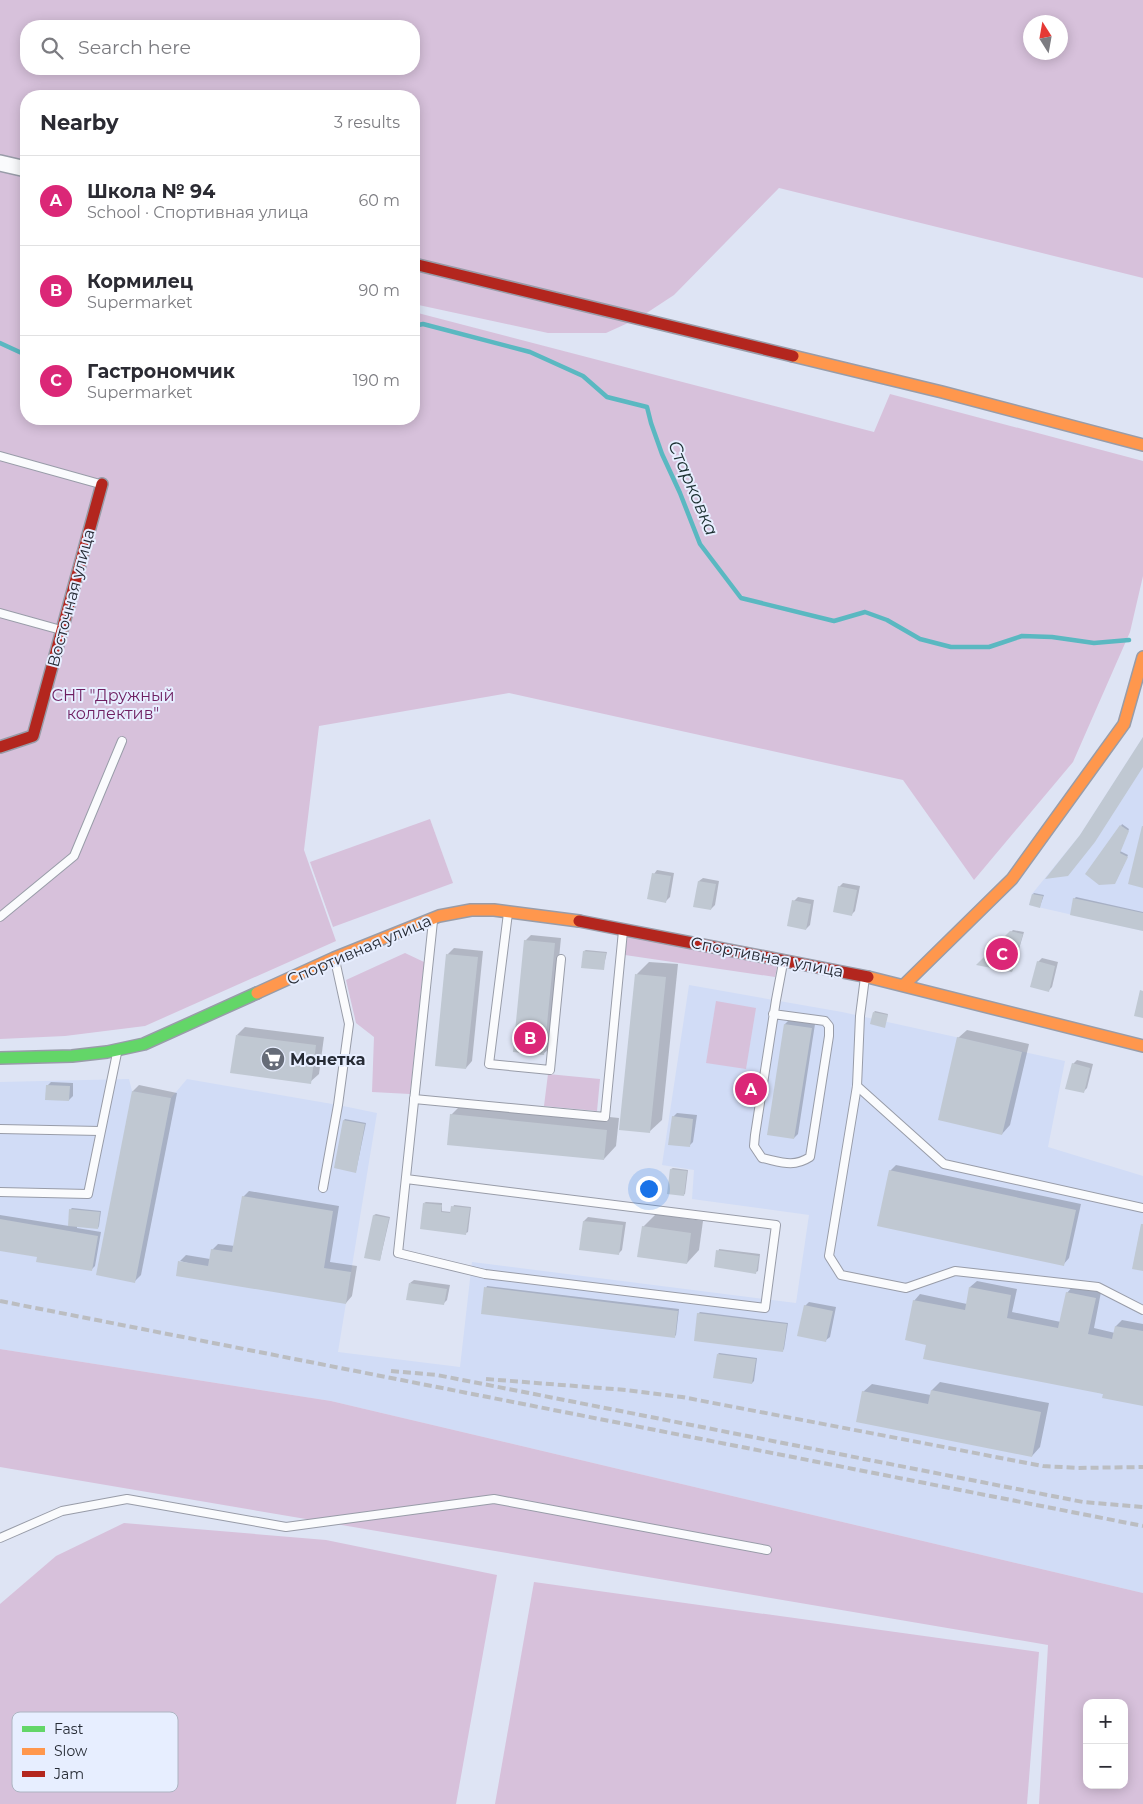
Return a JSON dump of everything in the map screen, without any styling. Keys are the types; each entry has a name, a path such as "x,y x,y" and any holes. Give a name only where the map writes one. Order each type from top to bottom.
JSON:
{"street":[{"path":"0,163 20,168"},
{"path":"420,265 942,392 1143,446"},
{"name":"Восточная улица","path":"0,747 33,736 102,484"},
{"path":"904,985 1012,879 1124,724 1143,657"},
{"name":"Спортивная улица","path":"0,1058 81,1057 144,1044 168,1035 334,958 411,926 433,918 471,910 508,911 569,919 865,977 904,985 1143,1046"}],"lane":[{"path":"0,456 102,484"},
{"path":"0,614 62,631"},
{"path":"0,917 74,856 122,741"},
{"path":"508,911 490,1064 550,1070 561,959"},
{"path":"406,1179 776,1225 765,1308 485,1274 398,1254 433,918"},
{"path":"414,1099 605,1117 623,929"},
{"path":"323,1188 338,1105 349,1024 334,958"},
{"path":"774,1014 825,1021 829,1026 810,1157 802,1162 791,1164 762,1158 754,1146 774,1014 783,961"},
{"path":"865,977 860,1016 857,1086 829,1256 841,1275 906,1288 955,1271 1098,1287 1143,1310"},
{"path":"0,1192 88,1194 117,1051"},
{"path":"857,1086 944,1164 1143,1208"},
{"path":"0,1129 100,1131"},
{"path":"0,1538 62,1511 127,1499 286,1527 494,1499 767,1550"}],"shaded area":[{"path":"1143,737 1143,931 1029,905 1032,894 1080,835"},
{"path":"689,985 842,1012 1065,1061 1048,1147 1143,1176 1143,1593 331,1401 0,1349 0,1082 129,1079 132,1091 171,1098 187,1079 377,1113 338,1352 460,1367 472,1262 796,1303 809,1215 692,1199 694,1170 662,1165"}],"green space":[{"name":"СНТ \"Дружный коллектив\"","path":"0,0 1143,0 1143,278 779,188 674,295 639,318 606,333 548,333 420,305 420,90 20,90 20,425 420,425 420,314 874,432 890,394 1143,461 1143,576 1130,632 1073,762 974,880 903,780 509,693 319,726 304,850 336,941 145,1026 65,1036 0,1039"},
{"path":"430,819 453,883 333,927 310,862"},
{"path":"627,935 778,963 775,977 625,955"},
{"path":"405,953 424,962 410,1094 372,1092 374,1037 356,1023 346,980"},
{"path":"716,1001 756,1008 746,1069 706,1063"},
{"path":"548,1074 600,1079 597,1111 544,1106"},
{"path":"0,1349 331,1401 1143,1593 1143,1804 1039,1804 1048,1645 0,1467"},
{"path":"124,1523 326,1540 497,1575 456,1804 0,1804 0,1604 56,1556"},
{"path":"534,1582 1039,1652 1027,1804 495,1804"}],"building":[{"path":"1143,737 1143,767 1095,842 1068,876 1045,879 1080,835"},
{"path":"1120,825 1129,831 1120,853 1128,857 1115,884 1099,885 1085,874"},
{"path":"1143,826 1143,888 1128,884"},
{"path":"652,873 671,876 666,903 647,899"},
{"path":"698,881 716,884 711,910 693,907"},
{"path":"838,886 857,890 852,916 833,912"},
{"path":"1032,894 1043,896 1040,908 1029,905"},
{"path":"1073,898 1143,913 1143,931 1070,915"},
{"path":"792,900 811,904 806,930 787,926"},
{"path":"1010,931 1023,934 1012,972 976,965"},
{"path":"524,940 555,943 544,1055 513,1052"},
{"path":"583,951 606,953 604,970 581,968"},
{"path":"446,954 478,957 466,1069 435,1066"},
{"path":"1037,961 1055,966 1049,992 1030,987"},
{"path":"635,974 666,977 650,1133 619,1130"},
{"path":"1140,990 1143,991 1143,1018 1134,1016"},
{"path":"873,1012 888,1015 885,1028 870,1024"},
{"path":"784,1024 812,1028 794,1139 767,1135"},
{"name":"Монетка","path":"236,1035 316,1045 311,1084 230,1073"},
{"path":"957,1037 1022,1052 1002,1135 938,1120"},
{"path":"1072,1063 1090,1068 1084,1093 1065,1089"},
{"path":"46,1085 70,1086 69,1101 45,1100"},
{"path":"132,1091 171,1098 135,1283 96,1275"},
{"path":"450,1114 607,1130 604,1160 447,1145"},
{"path":"672,1116 693,1119 690,1147 668,1145"},
{"path":"343,1120 365,1124 356,1173 334,1168"},
{"path":"670,1169 687,1171 684,1196 667,1194"},
{"path":"889,1170 1076,1210 1064,1266 877,1226"},
{"path":"242,1196 333,1211 324,1268 351,1272 346,1304 176,1276 178,1261 208,1266 211,1249 232,1252"},
{"path":"423,1203 442,1205 441,1212 450,1213 451,1206 470,1208 466,1235 420,1229"},
{"path":"69,1209 100,1212 98,1229 68,1226"},
{"path":"373,1215 389,1218 380,1261 364,1258"},
{"path":"0,1219 98,1236 92,1271 36,1262 37,1257 0,1251"},
{"path":"583,1221 623,1225 619,1255 579,1250"},
{"path":"1141,1224 1143,1224 1143,1271 1132,1269"},
{"path":"642,1226 691,1233 687,1264 637,1257"},
{"path":"716,1250 759,1256 756,1274 714,1267"},
{"path":"409,1283 447,1289 444,1305 406,1300"},
{"path":"484,1287 678,1311 675,1338 481,1314"},
{"path":"969,1287 1011,1295 1007,1318 1058,1328 1066,1292 1096,1298 1088,1334 1112,1339 1115,1326 1143,1331 1143,1406 1102,1398 1103,1394 923,1359 926,1345 905,1340 913,1300 965,1310"},
{"path":"804,1305 833,1311 826,1342 797,1336"},
{"path":"697,1313 787,1324 783,1352 694,1341"},
{"path":"717,1354 756,1359 752,1384 713,1378"},
{"path":"931,1390 1041,1412 1032,1457 856,1422 862,1391 928,1404"}],"waterway":[{"name":"Старковка","path":"420,325 530,352 583,376 607,397 647,407 662,454 700,544 741,598 834,621 865,612 887,620 920,639 951,647 989,647 1022,636 1052,637 1094,643 1129,640"},
{"name":"Старковка","path":"0,343 20,352"}],"railway":[{"path":"0,1301 1143,1526"},
{"path":"391,1371 437,1375 1083,1502 1143,1507"},
{"path":"486,1379 626,1390 682,1397 1043,1466 1078,1468 1143,1467"}],"traffic: fast":[{"path":"0,1058 72,1056 107,1052 144,1044 257,993"}],"traffic: slow":[{"path":"793,356 942,392 1143,445"},
{"path":"904,985 1012,879 1124,724 1143,657"},
{"path":"257,993 334,958 439,916 471,910 494,910 579,921"},
{"path":"868,977 1143,1046"}],"traffic: jam":[{"path":"420,265 793,356"},
{"path":"0,747 33,736 102,484"},
{"path":"579,921 868,977"}],"place":[{"name":"Гастрономчик","path":"1002,954"},
{"name":"Кормилец","path":"530,1038"},
{"name":"Монетка","path":"273,1059"},
{"name":"Школа № 94","path":"751,1089"}]}
